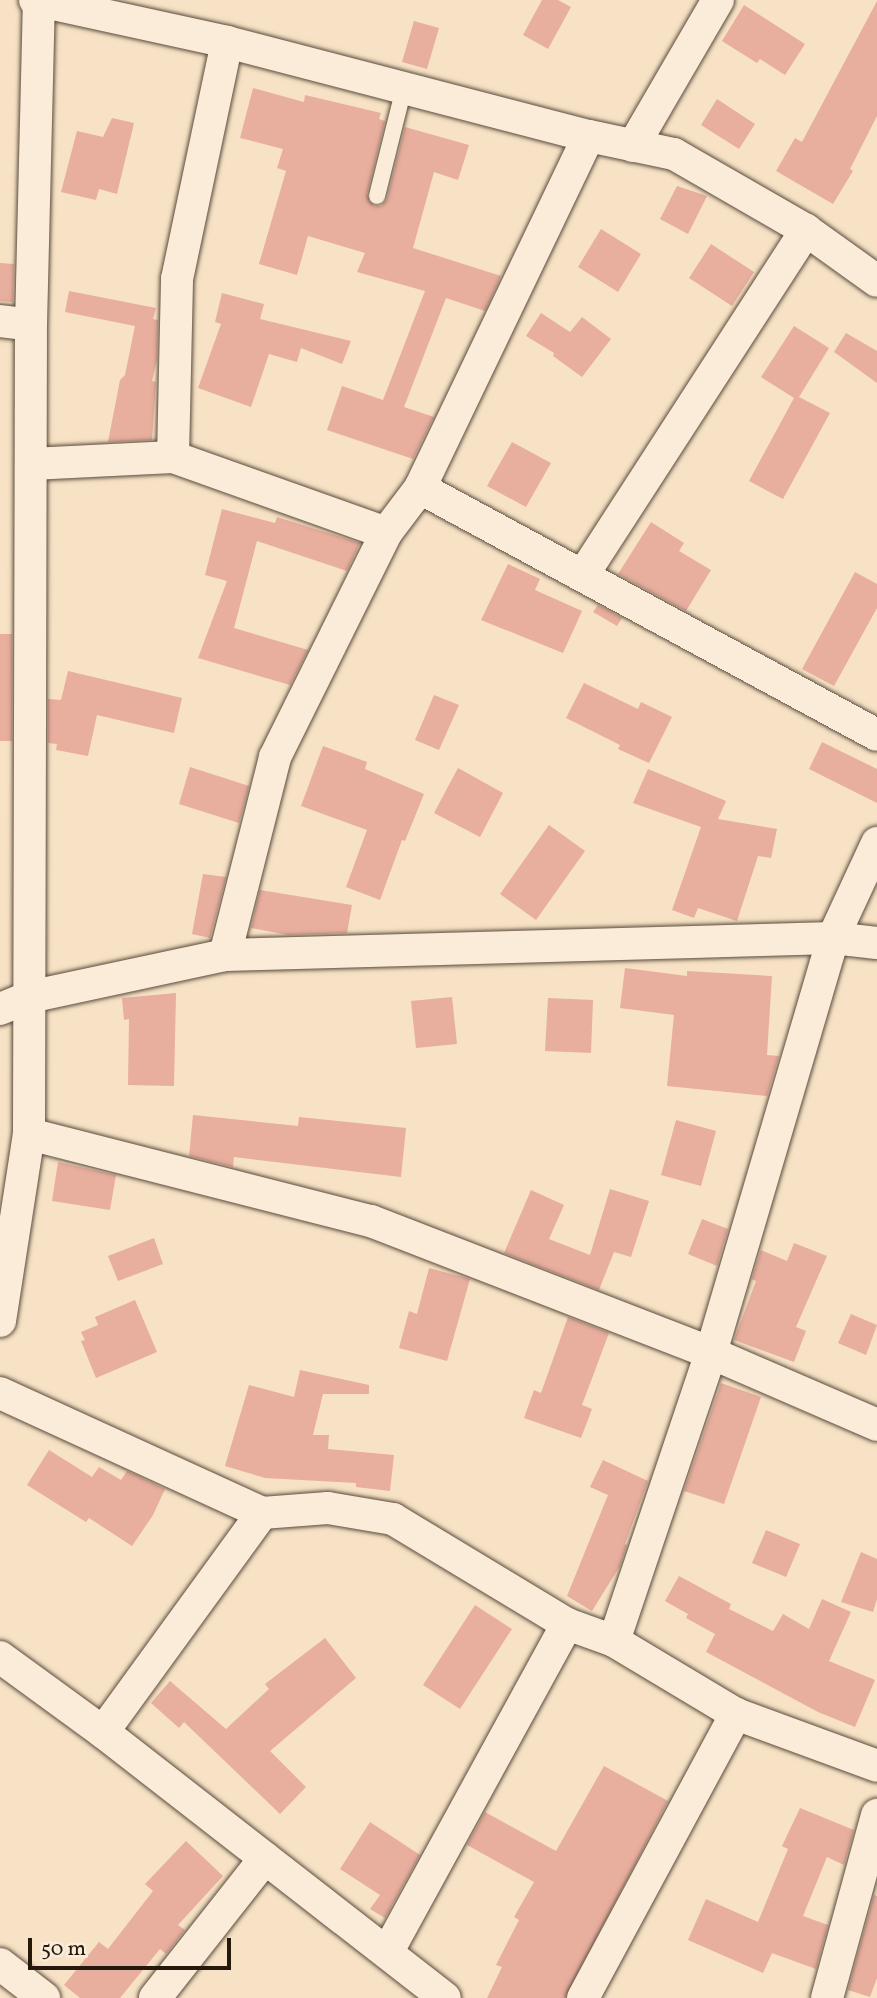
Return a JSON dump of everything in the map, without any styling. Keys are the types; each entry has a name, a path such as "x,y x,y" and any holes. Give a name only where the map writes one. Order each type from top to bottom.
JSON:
{"street":[{"path":"633,146 718,0"},
{"path":"0,1321 6,1244 29,1134 31,325 38,1 227,42 589,136 674,154 806,229 877,281"},
{"path":"173,457 177,279 227,42"},
{"path":"225,955 275,757 386,533 419,488 589,136"},
{"path":"583,575 806,229"},
{"path":"0,321 31,325"},
{"path":"31,464 173,457 386,533"},
{"path":"419,488 877,735"},
{"path":"614,1641 711,1353 833,938 877,843"},
{"path":"0,1009 29,998 225,955 833,938 877,943"},
{"path":"29,1134 371,1221 711,1353 877,1425"},
{"path":"0,1393 262,1513 328,1508 393,1519 567,1625 614,1641 736,1714 877,1766"},
{"path":"103,1732 262,1513"},
{"path":"388,1951 567,1625"},
{"path":"0,1657 103,1732 388,1951 445,1998"},
{"path":"583,1998 736,1714"},
{"path":"827,1998 877,1815"},
{"path":"155,1998 265,1858"},
{"path":"0,1964 44,1998"}],"lane":[{"path":"377,196 404,88"}],"building":[{"path":"542,0 558,0 571,7 548,49 523,35"},
{"path":"877,1 877,116 850,169 853,171 833,204 776,171 795,138 802,142"},
{"path":"744,5 805,44 785,75 760,59 757,63 722,41"},
{"path":"414,21 439,28 427,69 402,62"},
{"path":"253,88 304,102 305,95 381,113 379,119 385,121 367,194 374,206 381,206 387,199 405,127 469,145 458,180 434,172 413,248 501,276 485,311 446,298 404,407 434,417 413,459 327,430 342,386 383,400 425,291 357,272 365,253 308,236 297,275 259,264 286,171 277,168 283,149 240,138"},
{"path":"717,99 755,124 739,149 701,125"},
{"path":"112,118 134,123 117,194 99,189 96,200 61,192 77,131 103,137"},
{"path":"677,186 707,196 688,234 660,219"},
{"path":"601,229 641,254 618,292 578,267"},
{"path":"711,244 754,272 732,306 689,278"},
{"path":"0,263 14,264 13,302 0,301"},
{"path":"69,291 156,308 153,319 158,320 157,360 152,381 156,382 152,440 108,442 120,380 125,375 135,326 65,312"},
{"path":"222,293 264,304 260,319 351,341 342,364 301,348 297,362 269,354 251,407 198,388 221,324 215,322"},
{"path":"541,313 570,332 582,317 611,339 582,377 553,356 554,353 526,336"},
{"path":"794,326 829,348 799,397 830,413 783,499 749,481 794,398 761,377"},
{"path":"846,333 877,351 877,383 834,352"},
{"path":"512,442 551,463 526,507 487,486"},
{"path":"222,509 275,523 277,517 360,543 347,571 257,541 234,628 308,650 290,685 198,658 227,581 205,575"},
{"path":"651,522 684,543 679,551 711,570 686,611 618,574"},
{"path":"508,564 540,579 535,590 582,611 563,653 481,620"},
{"path":"855,572 877,584 877,608 834,686 802,669"},
{"path":"598,605 622,618 617,626 593,612"},
{"path":"0,634 12,634 12,741 0,741"},
{"path":"68,671 182,698 174,733 97,715 88,756 56,750 57,744 48,743 48,699 61,700"},
{"path":"584,683 638,709 641,702 672,717 649,763 618,749 620,745 566,718"},
{"path":"434,695 459,705 439,750 415,740"},
{"path":"822,742 877,769 877,803 809,769"},
{"path":"323,746 367,762 365,769 424,794 405,841 402,840 380,900 346,887 367,830 301,806"},
{"path":"190,767 249,786 239,823 179,804"},
{"path":"458,768 503,793 480,837 434,813"},
{"path":"648,769 726,801 718,819 777,829 771,858 758,856 737,921 698,908 694,918 672,910 701,827 633,803"},
{"path":"549,825 585,851 536,920 500,894"},
{"path":"203,874 226,877 210,938 192,934"},
{"path":"260,890 352,905 347,933 288,935 251,928"},
{"path":"625,968 687,976 687,971 772,976 767,1055 779,1056 767,1096 667,1086 674,1015 620,1008"},
{"path":"176,993 174,1086 128,1085 129,1019 124,1020 122,998"},
{"path":"452,997 457,1044 416,1048 411,1001"},
{"path":"548,998 593,1000 591,1053 545,1051"},
{"path":"193,1115 298,1126 299,1117 406,1128 401,1177 234,1157 233,1167 189,1156"},
{"path":"676,1120 716,1131 701,1186 661,1175"},
{"path":"58,1162 116,1175 110,1210 52,1201"},
{"path":"610,1189 649,1201 631,1257 614,1252 599,1290 504,1253 531,1190 564,1205 549,1239 590,1255"},
{"path":"702,1219 728,1229 717,1266 688,1254"},
{"path":"154,1238 163,1264 118,1281 108,1256"},
{"path":"794,1243 827,1256 796,1327 806,1331 794,1362 734,1340 756,1281 752,1279 761,1250 787,1261"},
{"path":"429,1268 470,1279 447,1361 399,1348 409,1311 417,1314"},
{"path":"135,1300 157,1352 96,1378 81,1341 85,1340 81,1332 98,1325 95,1317"},
{"path":"851,1314 877,1325 866,1355 838,1343"},
{"path":"568,1317 609,1333 582,1405 592,1409 581,1438 524,1418 534,1390 541,1393"},
{"path":"300,1370 369,1385 369,1394 323,1394 313,1435 329,1435 328,1449 394,1455 390,1491 356,1487 356,1483 265,1478 225,1466 249,1385 294,1397"},
{"path":"721,1383 761,1397 724,1504 684,1491"},
{"path":"49,1450 92,1477 99,1467 121,1480 127,1471 165,1489 153,1515 132,1546 89,1518 86,1522 27,1485"},
{"path":"603,1460 648,1481 625,1544 627,1545 620,1566 592,1611 567,1596 608,1495 590,1487"},
{"path":"766,1530 800,1544 786,1577 752,1563"},
{"path":"861,1552 877,1559 877,1599 873,1612 841,1602"},
{"path":"679,1576 731,1604 729,1609 773,1631 783,1614 809,1629 822,1599 851,1612 829,1661 875,1680 855,1727 818,1712 706,1652 715,1634 686,1618 688,1614 665,1601"},
{"path":"475,1605 512,1629 460,1709 423,1685"},
{"path":"325,1638 356,1678 270,1751 306,1787 280,1814 184,1722 179,1728 151,1703 170,1681 226,1729 269,1689 265,1684"},
{"path":"604,1766 668,1801 565,1998 487,1998 502,1967 496,1965 519,1920 514,1917 534,1882 467,1845 485,1812 556,1851"},
{"path":"800,1808 854,1830 844,1865 827,1857 803,1916 828,1925 816,1969 772,1953 763,1973 688,1940 706,1899 758,1922 788,1849 782,1846"},
{"path":"370,1822 420,1855 385,1918 370,1909 380,1895 340,1869"},
{"path":"186,1841 223,1876 178,1925 185,1930 166,1954 160,1949 120,1998 80,1998 64,1985 99,1942 108,1949 153,1891 145,1884"},
{"path":"874,1895 877,1896 877,1978 870,1997 848,1990"}]}
